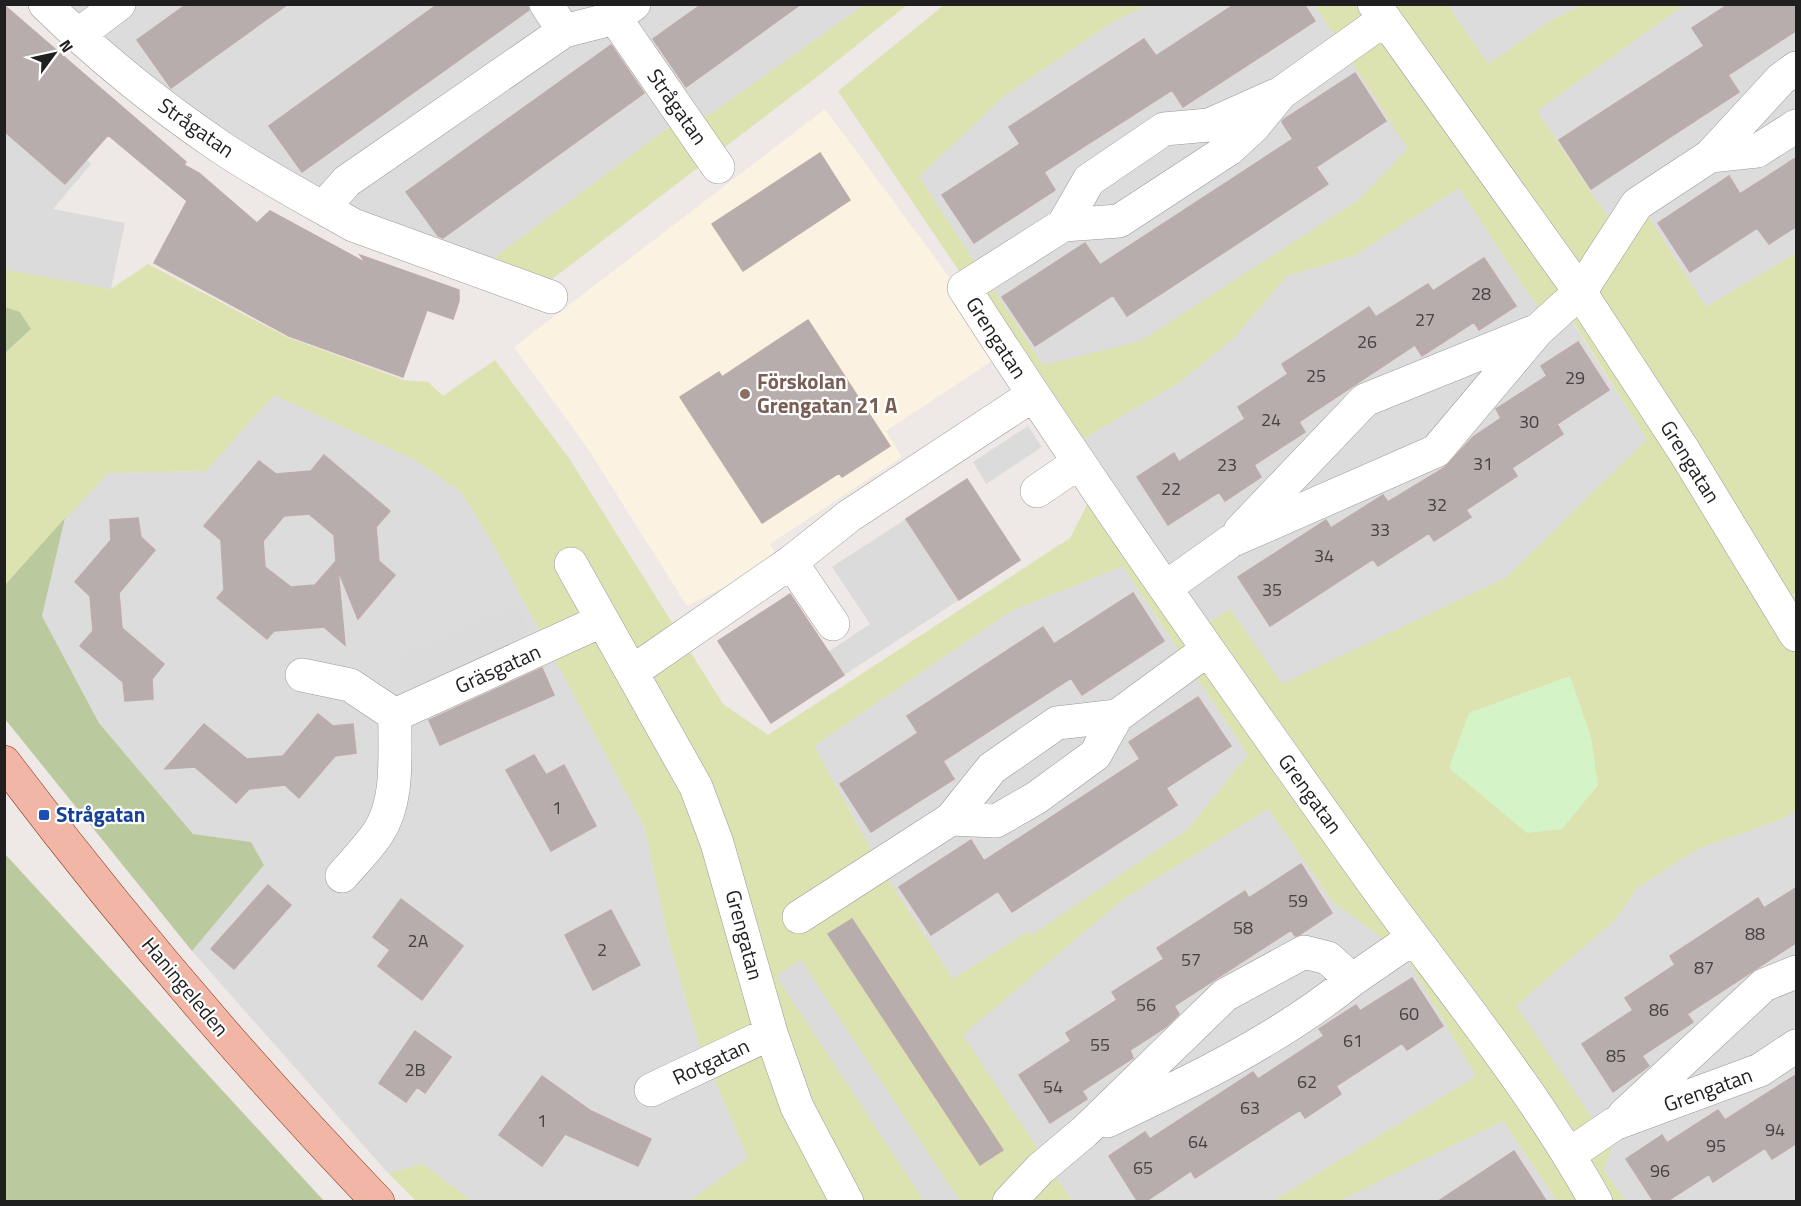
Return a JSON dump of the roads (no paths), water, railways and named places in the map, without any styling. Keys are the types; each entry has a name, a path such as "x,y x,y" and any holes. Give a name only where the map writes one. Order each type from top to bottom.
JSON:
{"main road":[{"name":"Haningeleden","path":"4,762 124,916 211,1019 378,1202"}],"street":[{"name":"Strågatan","path":"45,4 155,100 198,131 352,225 551,297"},
{"path":"78,35 119,4"},
{"path":"546,4 564,31"},
{"name":"Strågatan","path":"323,208 347,181 564,31 624,11 718,167"},
{"name":"Grengatan","path":"1063,225 1119,221 1215,158 1254,126 1281,93 1380,12 1580,292 1684,451 1797,635"},
{"path":"1231,541 1436,451 1537,331 1580,292 1637,204 1710,156 1767,97 1781,79 1797,68"},
{"name":"Grengatan","path":"1281,93 1209,125 1164,129 1089,180 1063,225 964,288 1078,463 1207,650 1413,938 1493,1041 1570,1154 1596,1202"},
{"path":"1767,97 1768,114 1775,124 1791,129"},
{"path":"1209,125 1215,140 1215,158"},
{"path":"1710,156 1757,151 1791,129"},
{"path":"1165,588 1231,541 1365,400 1537,331"},
{"path":"1465,360 1481,369 1486,377 1487,390"},
{"name":"Grengatan","path":"791,562 849,516 1033,395"},
{"path":"1036,491 1078,463"},
{"path":"632,672 791,562 833,624"},
{"name":"Grengatan","path":"571,564 696,787 717,843 771,1033 797,1107 847,1202"},
{"name":"Gräsgatan","path":"395,715 601,621"},
{"path":"951,819 996,821 1036,798 1095,755 1117,716 1207,650"},
{"path":"302,675 350,685 395,715 393,796 387,815 378,833 342,876"},
{"path":"799,917 951,819 992,768 1057,723 1117,716"},
{"path":"1084,1132 1205,1075 1286,1028 1413,938"},
{"path":"1009,1202 1040,1169 1084,1132 1225,995 1304,952 1328,958 1352,980"},
{"name":"Grengatan","path":"1570,1154 1614,1124 1764,985 1797,972"},
{"name":"Rotgatan","path":"651,1090 771,1033"},
{"name":"Grengatan","path":"1614,1124 1760,1070 1797,1046"}],"place":[{"name":"Förskolan Grengatan 21 A","path":"745,394"},
{"name":"Strågatan","path":"44,815"}]}
